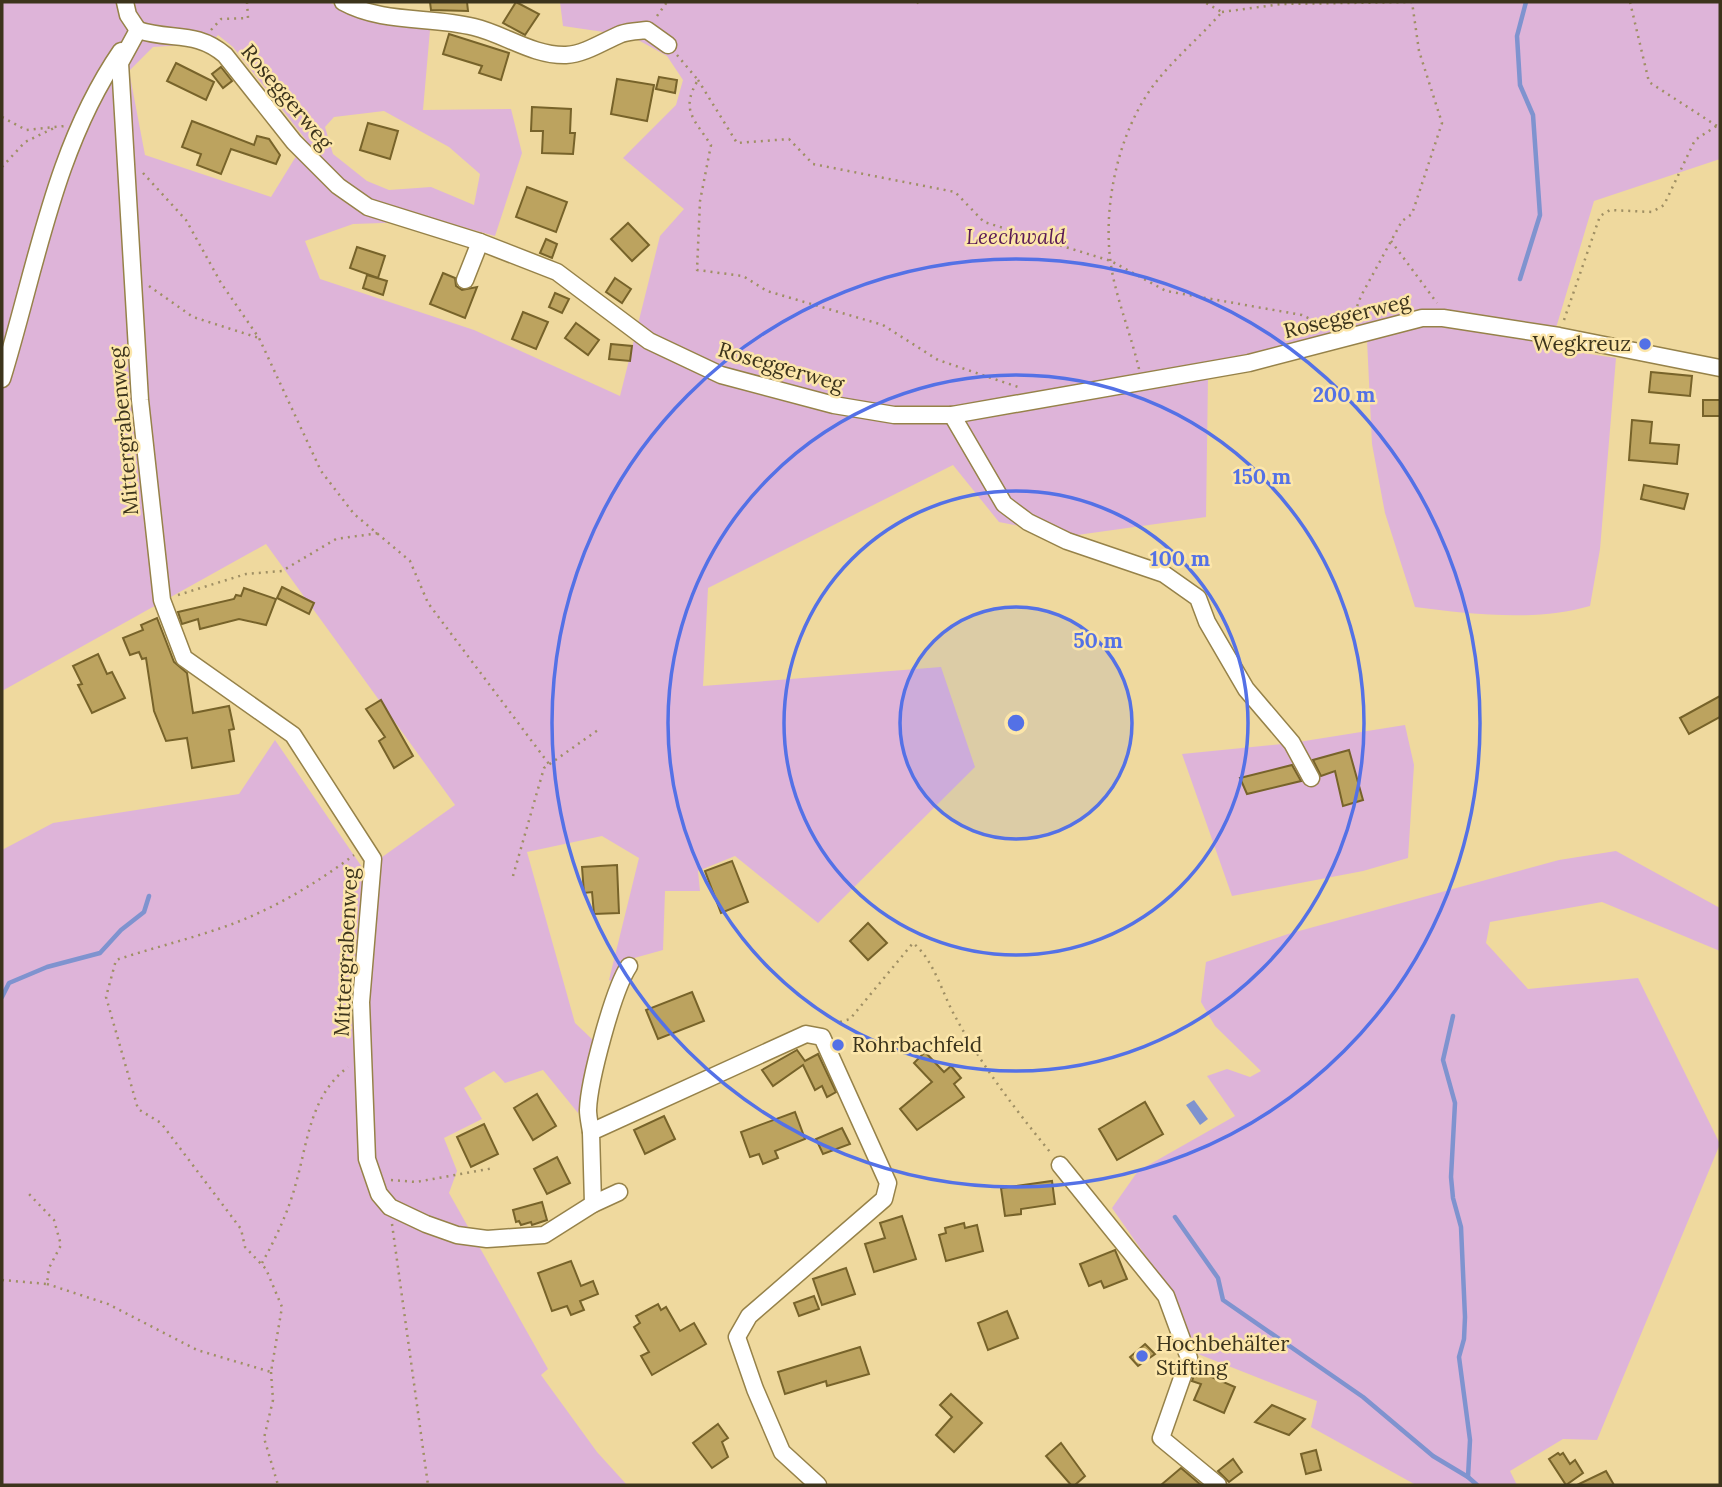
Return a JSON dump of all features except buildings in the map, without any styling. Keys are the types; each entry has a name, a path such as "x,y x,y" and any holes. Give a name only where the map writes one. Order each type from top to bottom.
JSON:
{"street":[{"path":"2,379 33,263 79,125 109,67 138,30 128,15 125,2"},
{"path":"343,2 355,9 393,18 474,27 530,48 566,55 599,46 623,33 647,30 668,45"},
{"name":"Mittergrabenweg","path":"138,30 120,63 135,276 140,400 162,600 184,658 293,735 373,859 361,1002 363,1058 368,1159 382,1200 390,1207"},
{"name":"Roseggerweg","path":"138,30 151,35 192,37 212,44 225,55 314,162 338,186 368,206 480,242 557,272 649,341 721,375 871,412 894,415 952,415 1249,363 1412,320 1450,319 1720,368"},
{"path":"465,280 480,242"},
{"path":"952,415 1004,504 1028,522 1067,541 1164,574 1198,598 1207,622 1246,689 1292,743 1311,778"},
{"path":"593,1204 588,1110 616,992 629,966"},
{"path":"591,1132 806,1034 822,1037 888,1182 884,1199 749,1316 737,1337 755,1389 782,1452 818,1485"},
{"path":"1060,1165 1166,1296 1189,1359 1161,1438 1218,1485"},
{"path":"390,1207 457,1235 487,1239 544,1235 593,1204 619,1192"}],"path":[{"path":"209,32 220,19 248,18 247,2"},
{"path":"647,30 667,2"},
{"path":"917,2 921,5"},
{"path":"668,45 698,80 737,143 789,139 813,164 955,192 984,222 1111,261 1166,292 1302,315 1346,336 1361,296 1402,221 1412,214 1442,123 1419,51 1412,2 1282,4 1222,12 1204,2"},
{"path":"1559,337 1600,216 1610,210 1652,212 1664,205 1695,139 1719,126 1649,82 1630,2"},
{"path":"1143,382 1108,244 1113,190 1121,154 1139,110 1157,82 1222,12"},
{"path":"698,80 690,94 688,110 711,145 700,201 697,270 743,276 767,291 883,325 938,359 1023,389"},
{"path":"2,117 26,130 79,125"},
{"path":"2,167 25,142 59,126"},
{"path":"126,162 149,177 186,220 221,283 259,338 321,471 354,514 410,561 428,603 549,764"},
{"path":"1391,241 1450,319"},
{"path":"135,276 193,317 259,338"},
{"path":"162,600 246,574 282,571 336,539 379,533"},
{"path":"513,876 544,768 598,730"},
{"path":"278,1485 264,1438 272,1400 271,1372 282,1307 262,1263 245,1247 241,1229 161,1123 138,1109 106,997 116,960 216,930 270,907 328,874 364,846"},
{"path":"840,1022 850,1019 913,943 923,951 955,1018 1001,1091 1060,1165"},
{"path":"262,1263 296,1185 312,1112 340,1073 363,1058"},
{"path":"374,1177 416,1182 494,1168"},
{"path":"27,1192 54,1220 61,1245 49,1268 47,1284"},
{"path":"390,1207 428,1485"},
{"path":"2,1280 47,1284 108,1304 197,1350 271,1372"}],"green space":[{"name":"Leechwald","path":"2,2 328,2 368,19 430,30 423,110 511,109 522,153 495,236 441,221 353,224 305,241 320,279 474,330 620,396 660,236 684,209 623,158 676,105 683,80 667,56 631,36 563,26 560,2 1720,2 1720,159 1594,201 1550,348 1616,358 1600,549 1590,606 1525,615 1480,614 1415,607 1385,513 1372,444 1367,340 1208,377 1206,517 1070,536 999,522 953,465 708,588 703,686 941,667 975,767 818,923 735,856 698,871 700,891 665,891 663,950 627,960 617,985 609,980 639,858 602,836 527,852 575,1023 595,1042 578,1113 543,1070 505,1083 494,1071 464,1088 482,1119 444,1138 457,1171 449,1193 548,1369 541,1375 597,1452 627,1485 2,1485 2,850 53,823 239,794 275,740 364,870 455,805 266,544 2,691","holes":["218,35 233,47 306,140 271,197 145,155 129,71 153,47 184,45 204,51","384,111 449,147 480,174 474,205 431,187 389,190 367,181 333,154 325,127 334,117"]},
{"path":"1405,725 1414,765 1408,858 1363,871 1232,896 1182,754 1292,743"},
{"path":"1616,851 1720,908 1720,951 1602,902 1490,922 1486,943 1528,989 1638,978 1720,1144 1597,1440 1563,1439 1510,1471 1517,1485 1416,1485 1311,1427 1317,1401 1193,1352 1173,1295 1112,1208 1138,1171 1235,1116 1207,1076 1227,1069 1250,1077 1261,1071 1215,1026 1201,1002 1206,962 1288,934 1559,860"}],"water":[{"path":"1194,1100 1208,1119 1200,1125 1186,1105"}],"waterway":[{"path":"1520,279 1540,215 1533,115 1520,85 1517,36 1526,2"},
{"path":"2,997 9,983 47,967 100,953 121,930 144,912 149,896"},
{"path":"1453,1016 1443,1060 1455,1103 1451,1177 1453,1198 1461,1227 1465,1317 1464,1339 1459,1357 1470,1440 1468,1477 1477,1485"},
{"path":"1175,1217 1218,1278 1223,1300 1363,1397 1433,1456 1468,1477"}],"place":[{"name":"Wegkreuz","path":"1645,344"},
{"name":"Rohrbachfeld","path":"838,1045"},
{"name":"Hochbehälter Stifting","path":"1142,1356"}]}
